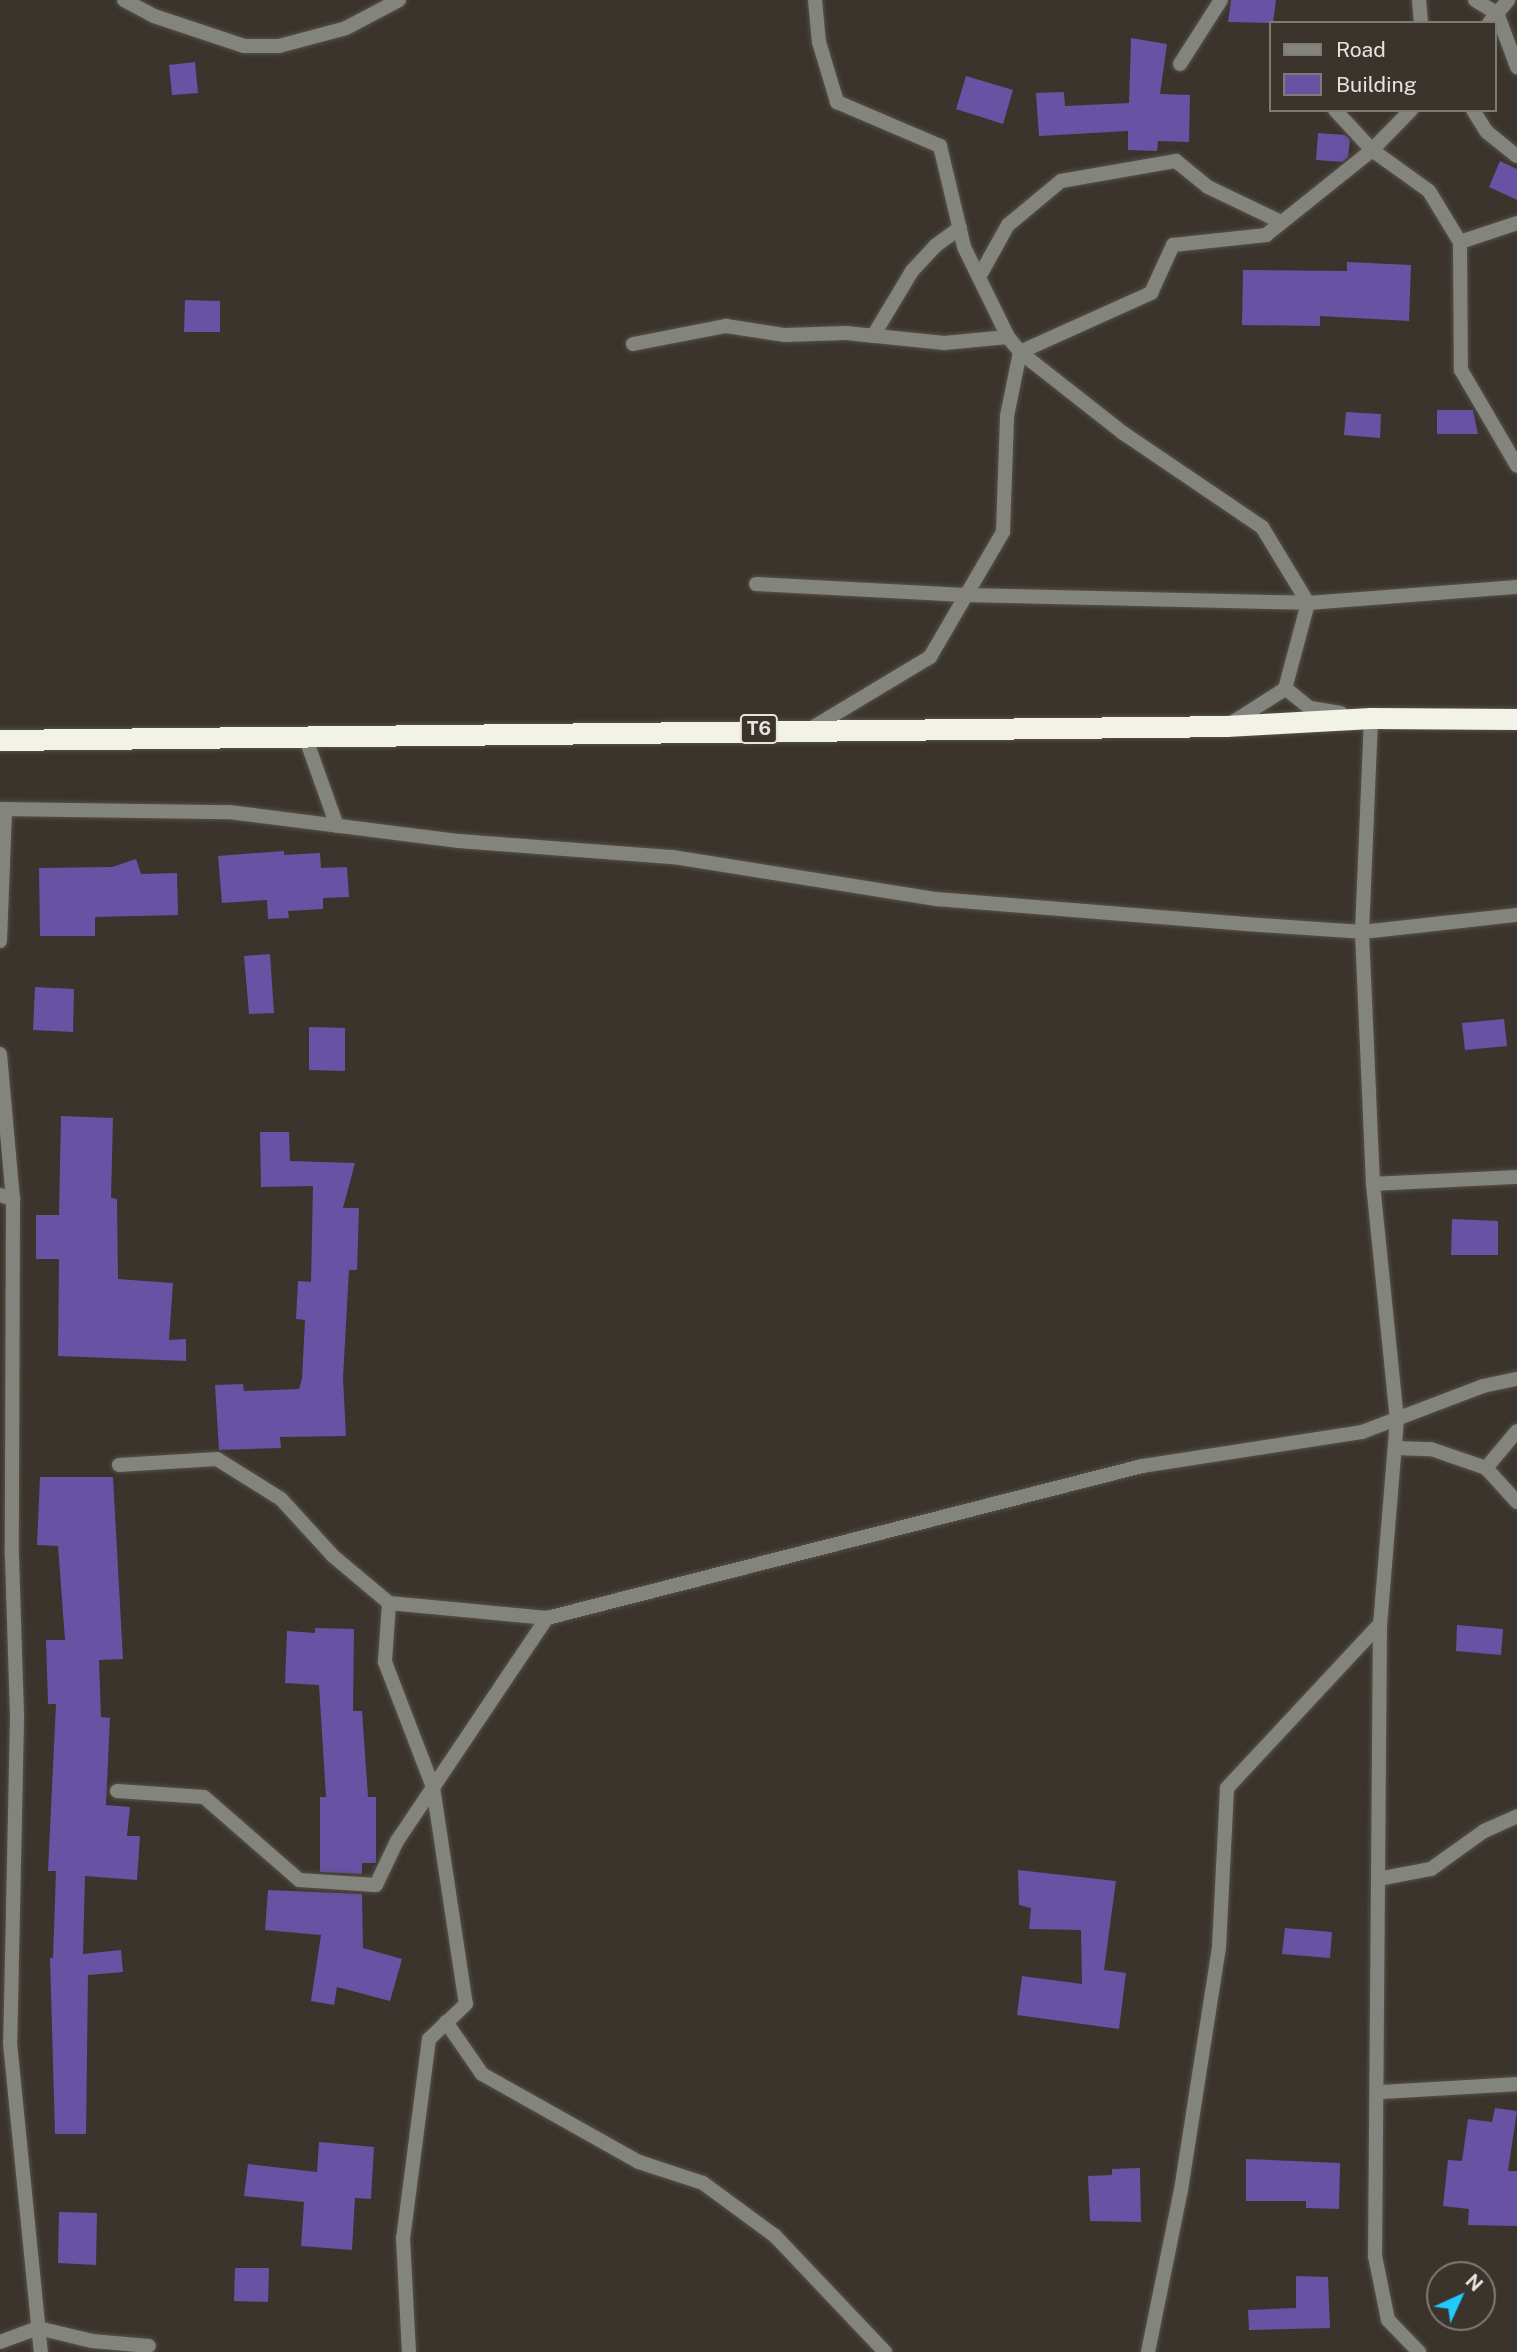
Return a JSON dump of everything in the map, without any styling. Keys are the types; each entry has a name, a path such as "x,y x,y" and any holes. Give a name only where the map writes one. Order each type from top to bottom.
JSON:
{"highway":[{"name":"T6","path":"0,740 306,739 812,728 1226,726 1371,718 1517,719"}],"street":[{"path":"124,0 154,16 244,46 279,46 346,28 399,0"},
{"path":"151,0 154,16"},
{"path":"815,0 819,42 837,102 940,146 960,228 979,277 1008,337 1020,352 1123,433 1262,527 1308,603 1285,688 1226,726"},
{"path":"1180,64 1221,0"},
{"path":"1419,0 1422,21"},
{"path":"1475,0 1493,18 1508,0"},
{"path":"1496,24 1517,67"},
{"path":"1337,112 1372,150 1429,191 1460,242 1461,370 1517,466"},
{"path":"1020,352 1151,293 1173,245 1266,234 1372,150 1409,112"},
{"path":"1474,112 1487,132 1517,156"},
{"path":"979,277 1008,225 1061,181 1176,161 1208,187 1280,222"},
{"path":"1460,242 1517,223"},
{"path":"873,336 912,271 935,246 960,228"},
{"path":"633,344 726,326 792,336 873,336 944,343 1008,337"},
{"path":"812,728 930,657 1003,532 1007,416 1020,352"},
{"path":"756,584 965,595 1308,603 1517,586"},
{"path":"1285,688 1310,708 1371,718 1362,932 1373,1184 1397,1419 1380,1624 1380,2092 1376,2256 1388,2320 1419,2352"},
{"path":"306,739 337,826"},
{"path":"0,941 3,809 229,812 459,841 673,857 936,899 1362,932 1517,915"},
{"path":"0,1054 6,1197 6,1558 17,1718 6,1981 41,2352"},
{"path":"1373,1184 1517,1177"},
{"path":"120,1465 217,1459 281,1499 333,1556 389,1603 547,1618 1142,1466 1362,1432 1483,1386 1517,1379"},
{"path":"1486,1468 1517,1431"},
{"path":"1395,1448 1431,1449 1486,1468 1517,1502"},
{"path":"389,1603 385,1662 433,1787 466,2004 429,2039 403,2238 409,2352"},
{"path":"117,1790 204,1797 299,1880 376,1885 397,1841 547,1618"},
{"path":"1149,2352 1181,2190 1219,1947 1227,1788 1380,1624"},
{"path":"1378,1879 1431,1870 1484,1831 1517,1816"},
{"path":"446,2022 482,2074 639,2162 703,2183 775,2236 885,2352"},
{"path":"1380,2092 1517,2084"},
{"path":"0,2342 38,2328 92,2341 149,2346"}],"building":[{"path":"1231,0 1276,0 1273,21 1228,22"},
{"path":"1131,38 1167,44 1160,94 1190,95 1189,142 1158,141 1157,151 1128,150 1128,131 1039,136 1036,93 1064,92 1065,106 1129,103"},
{"path":"195,62 198,93 172,95 169,65"},
{"path":"966,76 1013,90 1003,124 956,109"},
{"path":"1318,133 1345,135 1350,140 1348,157 1342,162 1316,160"},
{"path":"1500,161 1517,169 1517,200 1489,187"},
{"path":"1347,262 1411,265 1409,321 1320,316 1320,326 1242,325 1243,270 1347,271"},
{"path":"185,300 220,301 220,332 184,332"},
{"path":"1437,410 1473,410 1478,434 1437,434"},
{"path":"1346,412 1381,414 1380,438 1344,435"},
{"path":"284,851 284,855 320,853 321,868 347,867 349,897 323,898 323,909 288,911 289,918 268,919 267,900 222,903 218,856"},
{"path":"136,859 141,874 177,873 178,915 95,917 95,936 40,936 39,868 112,867"},
{"path":"270,954 274,1013 249,1014 244,956"},
{"path":"35,987 74,989 73,1032 33,1030"},
{"path":"1504,1019 1507,1046 1465,1050 1462,1023"},
{"path":"309,1027 345,1028 345,1071 309,1070"},
{"path":"61,1116 113,1118 111,1198 117,1199 118,1279 173,1283 169,1340 186,1339 186,1361 58,1356 59,1259 36,1259 36,1215 59,1215"},
{"path":"260,1132 289,1132 290,1161 355,1163 343,1208 359,1208 357,1270 349,1270 343,1378 346,1436 280,1437 281,1448 219,1450 215,1385 243,1384 244,1391 299,1389 302,1379 305,1320 296,1319 298,1281 311,1282 313,1186 261,1187"},
{"path":"1452,1219 1498,1221 1498,1255 1451,1255"},
{"path":"40,1477 113,1477 123,1659 99,1660 101,1717 110,1718 106,1805 130,1807 127,1836 140,1836 137,1880 85,1876 83,1954 121,1950 123,1972 88,1975 86,2134 55,2134 50,1958 53,1958 56,1871 48,1871 56,1704 48,1704 46,1640 65,1640 58,1546 37,1545"},
{"path":"1457,1625 1503,1629 1501,1655 1456,1651"},
{"path":"315,1628 354,1629 353,1711 362,1711 368,1797 376,1797 376,1863 362,1863 362,1874 320,1872 320,1797 326,1797 319,1685 285,1683 287,1631 315,1633"},
{"path":"1018,1870 1116,1881 1104,1970 1126,1973 1119,2029 1017,2015 1022,1976 1082,1984 1081,1930 1029,1929 1031,1908 1019,1905"},
{"path":"268,1890 362,1894 363,1948 402,1959 390,2001 337,1987 334,2005 311,2001 321,1935 265,1930"},
{"path":"1285,1928 1332,1932 1330,1958 1282,1954"},
{"path":"1495,2108 1517,2111 1508,2171 1517,2171 1517,2226 1468,2225 1469,2209 1443,2206 1448,2160 1462,2161 1468,2119 1492,2122"},
{"path":"319,2142 374,2147 371,2199 355,2198 352,2250 301,2246 304,2202 244,2196 248,2164 317,2172"},
{"path":"1246,2159 1340,2163 1339,2209 1306,2208 1306,2201 1246,2201"},
{"path":"1140,2168 1141,2222 1090,2221 1088,2176 1112,2175 1112,2169"},
{"path":"59,2212 97,2213 96,2265 58,2263"},
{"path":"235,2268 269,2268 268,2302 234,2301"},
{"path":"1296,2276 1328,2277 1330,2328 1249,2330 1248,2310 1296,2308"}]}
